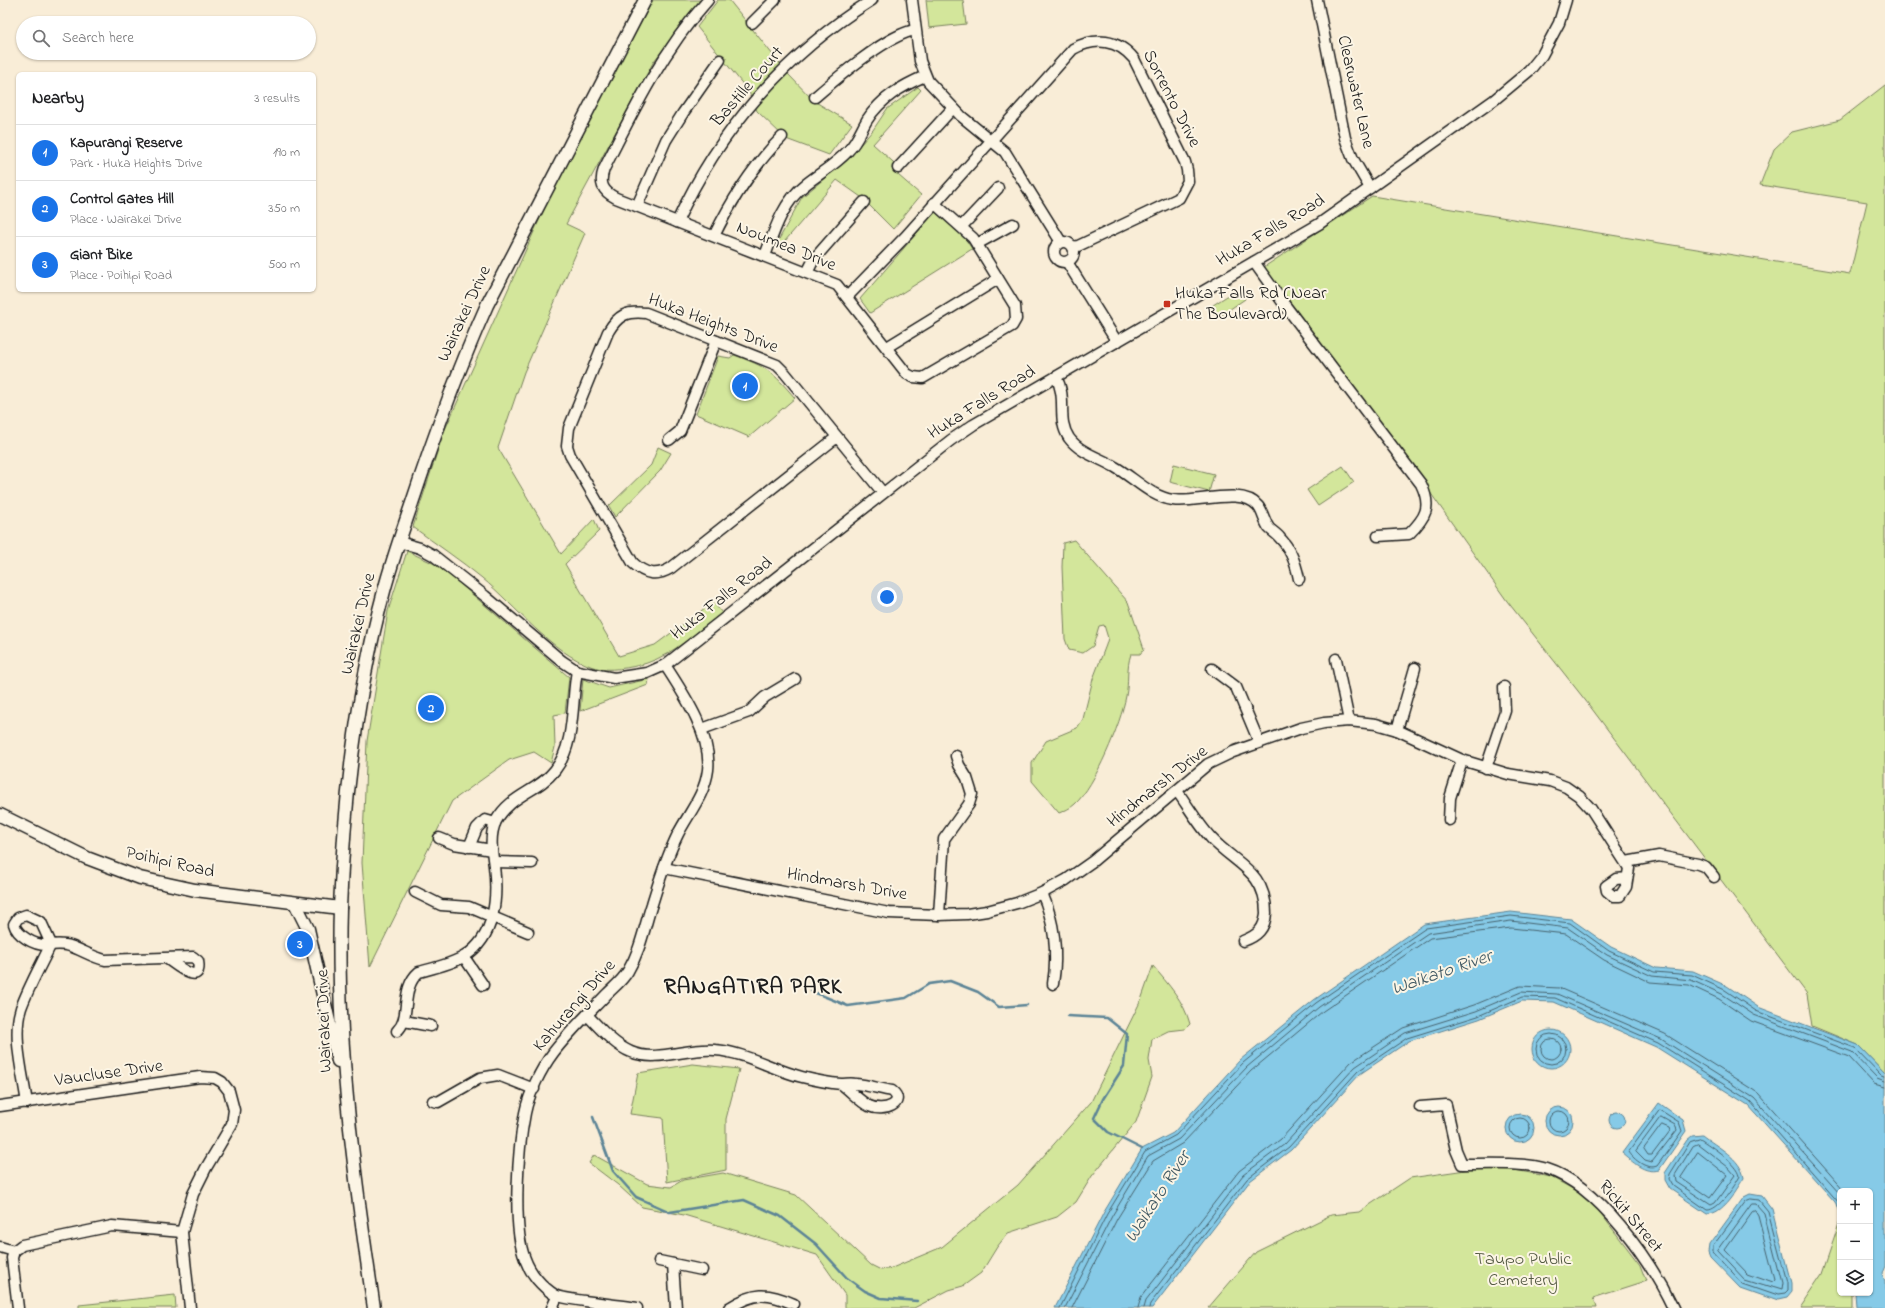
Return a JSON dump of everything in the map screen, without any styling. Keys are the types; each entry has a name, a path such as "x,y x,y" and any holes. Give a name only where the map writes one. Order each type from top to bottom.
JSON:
{"main road":[{"name":"Wairakei Drive","path":"374,1308 362,1230 345,1091 340,987 340,908 349,780 361,700 384,591 441,414 484,312 645,0"},
{"name":"Poihipi Road","path":"0,815 87,858 140,878 195,890 340,908"},
{"path":"295,903 308,929 345,1091"}],"street":[{"name":"Noumea Drive","path":"708,0 683,31 644,90 602,175 602,187 605,192 616,198 837,285 847,297 905,237 991,140"},
{"path":"752,23 775,0"},
{"name":"Bastille Court","path":"677,222 687,201 718,147 758,96 811,43 872,0"},
{"path":"912,0 920,61 925,76 933,88 953,108 1005,152 1061,242"},
{"name":"Clearwater Lane","path":"1317,0 1345,138 1353,159 1370,188"},
{"name":"Huka Falls Road","path":"399,542 420,548 433,555 485,596 562,661 578,671 614,678 647,673 665,665 883,493 968,429 1319,224 1494,100 1529,71 1550,43 1559,23 1566,0"},
{"path":"815,97 837,78 897,35 915,30"},
{"name":"Sorrento Drive","path":"991,140 1072,49 1090,42 1107,42 1122,48 1134,59 1185,162 1188,170 1188,181 1179,198 1073,247"},
{"path":"637,206 666,140 720,60"},
{"path":"765,256 779,219 795,194 804,185 840,160 859,136 868,119 888,96 925,76"},
{"path":"898,168 953,108"},
{"path":"714,236 740,189 767,152 782,137"},
{"path":"962,226 998,188"},
{"path":"807,273 814,259 864,202"},
{"path":"847,297 907,374 913,377 923,378 1012,326 1016,319 1016,306 977,244 962,226 934,203"},
{"path":"977,244 1013,224"},
{"path":"1067,262 1074,254 1073,247 1067,242 1061,242 1054,250 1055,257 1060,261 1067,262 1117,342"},
{"path":"1254,262 1284,304 1421,484 1426,495 1426,512 1422,520 1409,534 1378,536"},
{"path":"887,347 998,279"},
{"name":"Huka Heights Drive","path":"837,437 671,568 662,573 652,574 642,571 633,563 570,455 567,446 569,428 608,332 615,321 625,314 634,312 646,313 776,364 786,373 883,493"},
{"path":"669,440 680,431 716,341"},
{"path":"1056,377 1061,386 1063,397 1064,427 1070,438 1079,448 1115,466 1158,495 1171,500 1189,501 1235,496 1246,499 1257,505 1269,527 1289,549 1299,579"},
{"path":"1336,659 1349,721"},
{"name":"Kahurangi Drive","path":"557,1297 544,1287 533,1275 525,1260 520,1244 518,1214 521,1138 525,1112 534,1089 553,1053 627,973 641,946 651,905 678,834 702,792 706,778 708,760 702,729 665,665"},
{"path":"1397,730 1415,668"},
{"path":"1212,669 1236,687 1259,742"},
{"path":"397,1031 404,1021 405,1005 410,982 415,976 419,972 464,957 479,944 488,931 493,917 495,891 492,850 495,823 503,810 514,799 543,781 554,771 560,761 568,741 578,671"},
{"path":"702,729 749,712 765,697 795,679"},
{"path":"1486,768 1505,711 1504,687"},
{"name":"Hindmarsh Drive","path":"664,868 889,913 939,915 967,914 987,911 1017,903 1042,893 1066,880 1093,861 1208,764 1259,742 1301,728 1324,723 1349,721 1376,724 1397,730 1462,760 1508,774 1550,780 1566,787 1579,796 1591,809 1626,862"},
{"path":"939,915 944,839 969,804 972,794 967,778 959,765 956,756"},
{"path":"1449,820 1450,798 1462,760"},
{"path":"1177,791 1211,838 1245,866 1261,887 1266,898 1265,922 1258,934 1243,941"},
{"path":"469,847 477,828 485,820 495,823"},
{"path":"439,838 454,844 492,850"},
{"path":"1626,878 1629,868 1626,862 1659,856 1706,867 1714,878"},
{"path":"494,862 532,864"},
{"path":"415,892 441,905 469,907 528,932"},
{"path":"1042,893 1047,905 1053,932 1057,962 1052,984"},
{"path":"27,1103 18,1042 18,1023 21,1009 51,944 70,946 95,958 105,960 166,958"},
{"path":"464,957 483,985"},
{"path":"587,1015 617,1044 631,1052 660,1056 692,1050 715,1050 734,1053 777,1071 803,1078 841,1084 855,1084 892,1091 895,1094 896,1100 893,1105 888,1108 871,1106 841,1084"},
{"path":"404,1021 431,1026"},
{"path":"433,1101 438,1102 480,1078 498,1075 534,1089"},
{"name":"Vaucluse Drive","path":"0,1106 200,1077 215,1078 222,1082 232,1099 234,1110 232,1124 206,1168 193,1194 182,1232"},
{"name":"Rickit Street","path":"1420,1107 1446,1105 1456,1150 1462,1164 1546,1168 1576,1183 1594,1197 1629,1238 1656,1276 1673,1308"},
{"path":"18,1308 12,1271 12,1258 14,1251 22,1245 112,1226 182,1232 190,1308"},
{"path":"0,1247 14,1251"},
{"path":"659,1261 702,1270"},
{"path":"673,1264 676,1308"},
{"path":"729,1308 748,1297 775,1295 794,1304"},
{"path":"552,1308 557,1297 637,1308"}],"green space":[{"path":"653,0 702,0 654,61 566,224 585,233 524,372 498,448 561,554 594,519 599,531 565,564 619,656 655,645 713,602 722,613 677,648 657,659 647,663 620,669 606,669 593,667 562,651 548,640 482,578 457,558 413,527 443,434 559,176"},
{"path":"718,0 729,0 789,75 814,101 852,124 829,155 786,139 757,111 749,92 697,27"},
{"path":"926,0 963,0 966,24 929,28"},
{"path":"1885,85 1885,1073 1858,1045 1812,1026 1807,994 1589,705 1507,601 1398,447 1264,267 1372,196 1850,274 1867,202 1760,185 1774,149 1792,132 1840,120"},
{"path":"918,87 921,90 873,144 902,170 898,175 921,195 893,229 861,197 837,180 779,248 777,243 802,197 849,158 873,130 887,109"},
{"path":"935,212 965,238 972,249 870,313 860,299"},
{"path":"1238,289 1245,299 1217,318 1210,307"},
{"path":"734,355 754,363 768,371 795,398 749,437 696,414 718,356 730,358"},
{"path":"658,447 671,453 660,471 615,517 609,506 651,465"},
{"path":"1174,464 1214,474 1209,492 1170,482"},
{"path":"1343,466 1354,482 1318,506 1307,490"},
{"path":"1074,540 1128,602 1144,649 1140,654 1131,654 1127,691 1123,708 1119,722 1099,769 1083,795 1075,804 1059,813 1032,781 1032,763 1046,741 1077,728 1083,719 1093,679 1108,638 1104,625 1099,626 1093,646 1083,653 1069,650 1065,639 1062,567 1063,543"},
{"path":"407,551 439,566 569,677 565,713 554,715 555,747 551,763 534,752 509,760 452,801 370,967 362,863 367,741 388,611"},
{"path":"583,679 609,688 649,679 648,685 580,711"},
{"path":"1153,966 1180,1000 1190,1024 1185,1029 1168,1031 1152,1039 1149,1060 1152,1077 1136,1122 1092,1176 1076,1202 1057,1217 1008,1233 997,1247 981,1273 963,1286 949,1290 914,1308 845,1308 845,1295 817,1255 684,1215 642,1207 618,1185 589,1163 594,1155 647,1184 671,1187 683,1180 723,1173 796,1195 871,1265 881,1270 892,1268 942,1247 1018,1185 1091,1102 1141,1000"},
{"path":"693,1064 739,1069 726,1119 726,1170 667,1182 663,1118 630,1114 638,1073"},
{"name":"Taupo Public Cemetery","path":"1494,1166 1551,1177 1589,1198 1640,1265 1646,1281 1593,1298 1596,1308 1208,1308 1256,1252 1331,1215 1359,1212 1410,1178"},
{"path":"1837,1230 1837,1296 1853,1296 1853,1308 1799,1308 1822,1274"},
{"path":"175,1295 176,1308 79,1308 79,1305"}],"water":[{"name":"Waikato River","path":"1511,912 1571,919 1611,947 1656,968 1693,971 1727,986 1758,1007 1858,1045 1885,1073 1885,1267 1882,1274 1885,1281 1885,1308 1857,1308 1856,1296 1873,1296 1873,1188 1837,1188 1837,1208 1835,1202 1748,1105 1656,1047 1554,1002 1522,1001 1479,1019 1409,1041 1360,1074 1291,1150 1250,1181 1152,1308 1055,1308 1104,1212 1142,1149 1173,1133 1240,1060 1314,1000 1424,924"},
{"path":"1547,1030 1555,1030 1565,1035 1569,1042 1569,1056 1565,1063 1555,1068 1547,1068 1537,1063 1535,1060 1532,1053 1532,1045 1537,1035 1540,1033"},
{"path":"1659,1103 1683,1120 1686,1131 1659,1170 1654,1171 1644,1169 1622,1153"},
{"path":"1559,1107 1569,1111 1573,1121 1569,1131 1559,1135 1549,1131 1545,1121 1549,1111"},
{"path":"1614,1112 1620,1112 1625,1117 1623,1126 1620,1128 1614,1128 1609,1123 1609,1117"},
{"path":"1520,1114 1530,1118 1534,1128 1530,1138 1520,1142 1510,1138 1506,1128 1510,1118"},
{"path":"1702,1135 1733,1159 1742,1171 1744,1178 1724,1206 1713,1213 1707,1214 1670,1189 1665,1180 1665,1173 1687,1140 1692,1136"},
{"path":"1750,1194 1762,1196 1772,1209 1791,1283 1791,1293 1786,1299 1777,1301 1740,1288 1710,1257 1708,1252 1709,1245 1744,1197"}],"waterway":[{"path":"811,991 848,1006 906,998 929,984 950,981 978,992 999,1007 1027,1005"},
{"path":"1067,1016 1107,1018 1127,1034 1124,1066 1103,1099 1094,1118 1108,1132 1142,1149"},
{"path":"593,1117 613,1171 636,1197 670,1212 744,1200 780,1216 816,1244 847,1278 865,1291 881,1298 917,1301"}],"place":[{"name":"Huka Falls Rd (Near The Boulevard)","path":"1167,304"},
{"name":"Kapurangi Reserve","path":"745,386"},
{"name":"Control Gates Hill","path":"431,708"},
{"name":"Giant Bike","path":"300,944"}],"district":[{"name":"RANGATIRA PARK","path":"753,988"}]}
